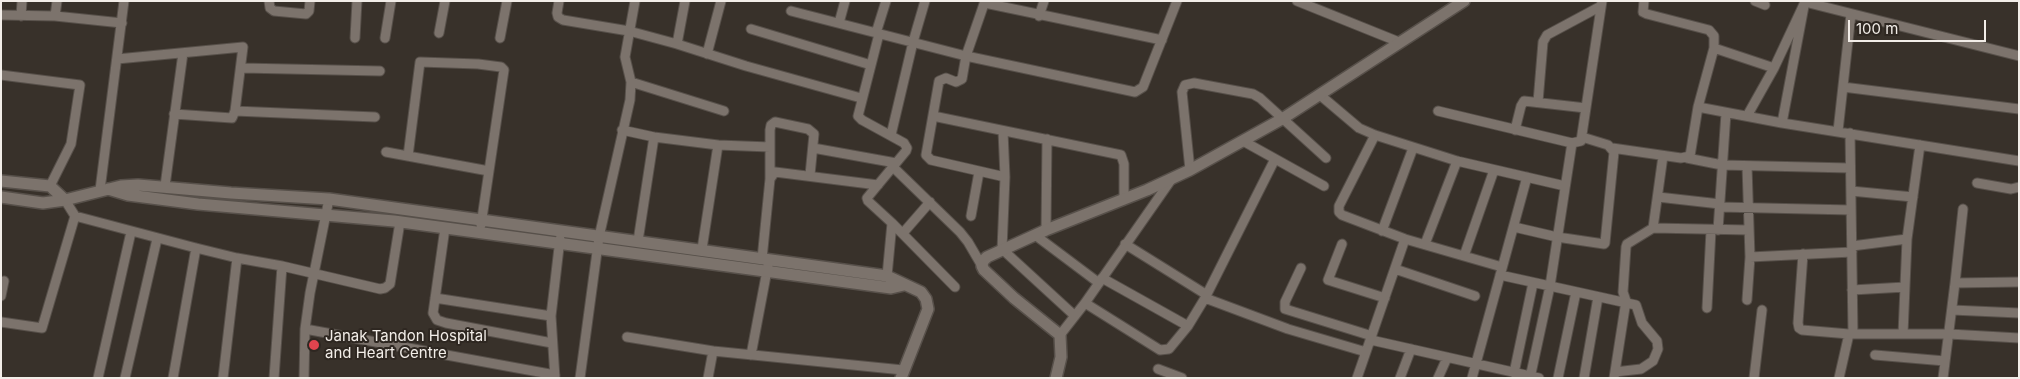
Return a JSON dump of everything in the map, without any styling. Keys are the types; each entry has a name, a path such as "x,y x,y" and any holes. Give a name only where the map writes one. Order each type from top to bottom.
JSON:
{"street":[{"path":"21,16 22,1"},
{"path":"55,16 57,1"},
{"path":"104,190 124,1"},
{"path":"269,1 270,8 274,11 306,14 309,11 310,1"},
{"path":"355,38 357,1"},
{"path":"385,38 391,1"},
{"path":"439,33 445,1"},
{"path":"500,38 507,1"},
{"path":"559,1 557,13 558,17 563,20 629,31 861,98"},
{"path":"580,378 599,243 630,100 630,82 625,57 635,1"},
{"path":"677,44 685,1"},
{"path":"707,54 721,1"},
{"path":"839,23 845,1"},
{"path":"886,1 871,65 857,113 859,118 904,143 907,148 895,165 866,198 956,288"},
{"path":"891,135 913,42 925,1"},
{"path":"1039,16 1044,1"},
{"path":"790,11 966,56 1135,92 1143,87 1177,1"},
{"path":"1297,1 1399,42"},
{"path":"982,266 983,261 987,257 1040,232 1171,179 1243,141 1320,95 1464,1"},
{"path":"1644,1 1643,12 1709,30 1714,36 1714,48 1698,107 1690,153 1687,158"},
{"path":"1755,1 1765,5"},
{"path":"1805,1 2019,56"},
{"path":"1748,116 1774,68 1805,1"},
{"path":"1782,123 1805,1"},
{"path":"1005,177 928,158 927,152 939,81 946,78 956,82 960,81 966,56 985,2 1039,16 1162,40"},
{"path":"1538,102 1543,42 1547,35 1601,4"},
{"path":"1438,111 1572,143 1581,141 1601,4"},
{"path":"1838,131 1851,14"},
{"path":"1,15 55,16 122,23"},
{"path":"751,29 871,65"},
{"path":"117,59 241,47 244,50 233,116 229,118 174,114"},
{"path":"1714,48 1774,68"},
{"path":"165,186 183,53"},
{"path":"408,156 420,62 478,64 501,67 504,70 480,232"},
{"path":"242,68 380,71"},
{"path":"1,75 80,85 72,144 50,186"},
{"path":"630,82 724,111"},
{"path":"1190,170 1182,92 1183,88 1188,84 1202,84 1253,94 1326,158"},
{"path":"1843,87 2019,110"},
{"path":"1320,95 1359,128 1375,135 1457,161 1565,186"},
{"path":"1515,130 1522,102 1586,108"},
{"path":"1698,107 1782,123 2019,161"},
{"path":"235,111 375,117"},
{"path":"1707,308 1714,230 1720,206 1726,113"},
{"path":"933,116 1121,155 1124,164 1124,198"},
{"path":"751,355 766,264 771,125 775,122 812,132 814,138 810,175"},
{"path":"622,130 654,137 718,145 770,147"},
{"path":"1003,130 1005,177 1002,250 1074,316"},
{"path":"1839,378 1851,334 1850,133"},
{"path":"1375,135 1340,206 1339,212 1342,215 1382,231 1464,256 1533,283 1626,301 1636,304 1644,327 1657,340 1658,349 1652,361 1641,369 1615,375 1626,301 1623,292 1627,244 1653,228 1749,230"},
{"path":"638,241 654,137"},
{"path":"1582,137 1612,148 1687,158 1722,165 1850,168"},
{"path":"1040,232 1047,139"},
{"path":"1243,141 1324,186"},
{"path":"1301,268 1285,302 1285,309 1371,338 1476,364 1500,374 1514,373 1533,377 1550,286 1572,143"},
{"path":"702,249 718,145"},
{"path":"1903,334 1907,239 1920,145"},
{"path":"813,148 895,165 960,232 984,270 1014,298 1060,335"},
{"path":"1382,231 1413,148"},
{"path":"1514,227 1601,244 1605,243 1614,152 1612,148"},
{"path":"386,152 489,171"},
{"path":"1653,228 1663,156"},
{"path":"1084,304 1163,351 1170,349 1188,326 1206,296 1275,159"},
{"path":"1425,244 1457,161"},
{"path":"1747,166 1750,257 1747,300"},
{"path":"1464,256 1494,170"},
{"path":"770,179 775,172 878,184"},
{"path":"971,216 979,172"},
{"path":"1472,378 1527,178"},
{"path":"1056,378 1062,356 1060,335 1084,304 1171,179"},
{"path":"1,181 50,186 65,200 75,216 131,232 237,258 282,266 380,289 388,286 400,222"},
{"path":"1977,183 2011,189 2019,187"},
{"path":"1,197 43,203 65,200 129,184 329,199 561,231 599,243 766,264 887,276 897,279 904,285 924,295 928,309 902,374 713,351 626,338"},
{"path":"104,190 128,195 248,210 326,214 560,243 638,241 702,249 766,264 891,288 904,285"},
{"path":"1851,191 1913,197"},
{"path":"1658,198 1747,208 1851,210"},
{"path":"304,378 305,329 329,199"},
{"path":"902,233 930,202"},
{"path":"1943,378 1963,209"},
{"path":"1,322 42,328 75,216"},
{"path":"887,276 892,223"},
{"path":"445,228 433,313 437,320 552,343"},
{"path":"305,329 555,376 551,316 561,231"},
{"path":"98,378 131,232"},
{"path":"1040,232 1101,280 1188,326"},
{"path":"125,378 157,239"},
{"path":"1357,378 1405,239"},
{"path":"1750,257 1852,249 1907,239"},
{"path":"1125,244 1206,296 1288,329 1366,352"},
{"path":"1342,244 1328,280 1385,298"},
{"path":"173,378 196,248"},
{"path":"1803,254 1799,328 1808,331 1851,334 1949,334 2019,338"},
{"path":"223,378 237,258"},
{"path":"274,378 282,266"},
{"path":"1395,270 1475,296"},
{"path":"1,296 4,281"},
{"path":"1955,283 2019,282"},
{"path":"1514,373 1533,283"},
{"path":"1852,290 1905,286"},
{"path":"1558,378 1576,292"},
{"path":"1584,378 1598,297"},
{"path":"435,298 551,316"},
{"path":"1754,378 1762,310"},
{"path":"1952,310 2019,313"},
{"path":"1400,378 1411,349"},
{"path":"708,378 713,351"},
{"path":"1875,356 1945,361"},
{"path":"1438,378 1446,358"},
{"path":"1158,369 1182,378"}],"place":[{"name":"Janak Tandon Hospital and Heart Centre","path":"314,345"}]}
